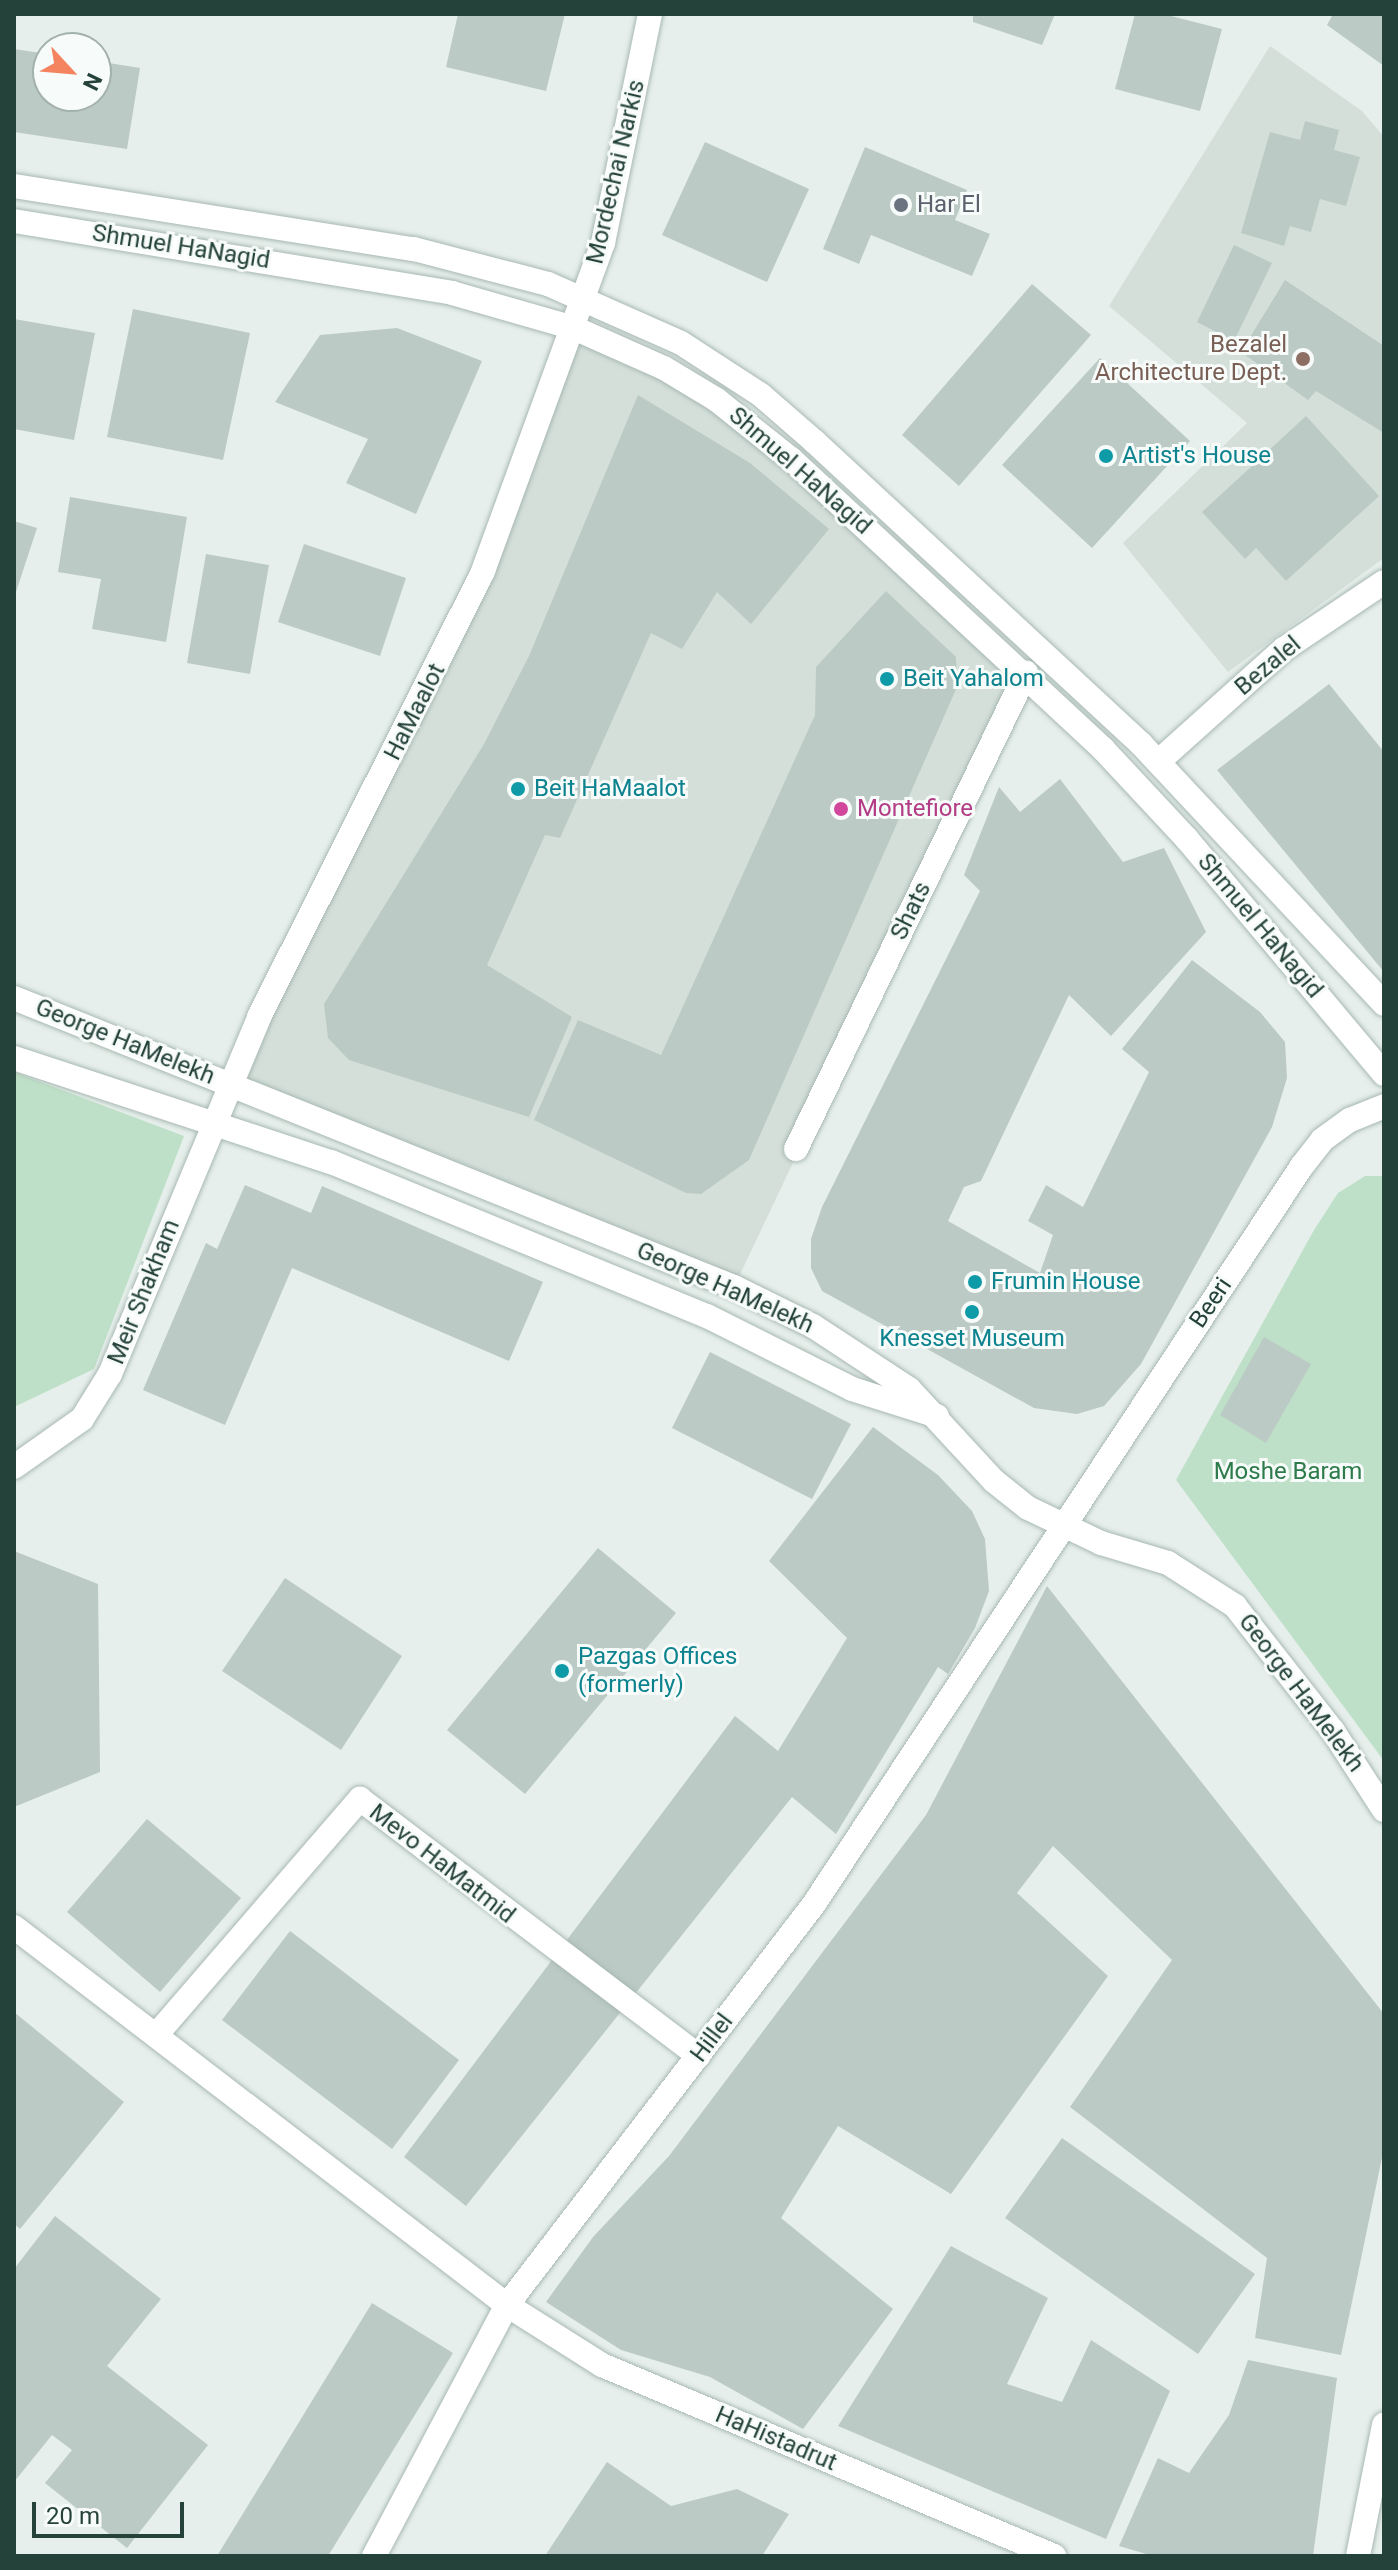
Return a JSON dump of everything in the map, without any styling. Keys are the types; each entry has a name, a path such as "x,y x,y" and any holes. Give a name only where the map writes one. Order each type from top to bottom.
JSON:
{"street":[{"name":"Mordechai Narkis","path":"574,328 612,205 650,14"},
{"name":"Shmuel HaNagid","path":"14,186 414,249 585,298 681,343 761,395 1159,761 1384,1004"},
{"name":"Shmuel HaNagid","path":"14,221 359,275 452,293 574,328 664,368 717,400 791,459 1026,673 1186,838 1384,1074"},
{"name":"HaMaalot","path":"229,1084 454,634 574,328"},
{"name":"Bezalel","path":"1159,761 1284,649 1384,582"},
{"name":"Shats","path":"796,1149 1026,673"},
{"name":"George HaMelekh","path":"14,998 746,1292 854,1352 939,1417 994,1481 1062,1527 1168,1563 1235,1606 1333,1731 1384,1810"},
{"path":"14,1058 102,1090 213,1122 331,1162 619,1278 794,1356 852,1389 939,1417"},
{"name":"Meir Shakham","path":"14,1467 82,1419 110,1374 229,1084"},
{"name":"Beeri","path":"1062,1527 1302,1166 1322,1140 1350,1120 1384,1106"},
{"name":"Hillel","path":"374,2556 507,2305 814,1904 1062,1527"},
{"name":"Mevo HaMatmid","path":"157,2034 360,1799 518,1924 698,2056"},
{"path":"14,1927 507,2305"},
{"name":"HaHistadrut","path":"507,2305 602,2365 1054,2556"},
{"path":"1358,2556 1384,2425"}],"shaded area":[{"path":"1270,46 1362,111 1384,137 1384,558 1228,672 1123,543 1247,423 1109,306"},
{"path":"574,328 717,400 1026,673 734,1287 229,1084 443,659"}],"green space":[{"path":"14,1072 184,1136 94,1369 14,1407"},
{"name":"Moshe Baram","path":"1365,1176 1384,1176 1384,1761 1176,1480 1314,1230 1338,1193"}],"building":[{"path":"458,14 565,14 546,91 446,67"},
{"path":"973,14 1055,14 1042,45 973,22"},
{"path":"1135,14 1163,14 1222,29 1200,111 1115,89"},
{"path":"1333,14 1384,14 1384,66 1327,25"},
{"path":"14,49 32,52 32,112 112,112 112,64 140,68 127,149 14,132"},
{"path":"1305,121 1339,130 1334,150 1360,157 1346,206 1320,199 1311,232 1290,226 1284,246 1241,233 1270,132 1300,140"},
{"path":"705,142 809,189 767,282 662,235"},
{"name":"Har El","path":"865,147 967,190 955,220 990,234 972,276 871,235 859,264 823,249"},
{"path":"1234,245 1272,263 1234,341 1197,322"},
{"path":"1285,280 1384,346 1384,433 1316,391 1308,400 1241,352"},
{"path":"1032,284 1091,335 959,486 902,435"},
{"path":"133,309 250,333 223,460 107,437"},
{"path":"14,319 95,333 74,440 14,429"},
{"path":"397,328 482,361 416,514 346,483 368,439 275,402 320,335"},
{"path":"1100,358 1190,441 1092,548 1002,465"},
{"name":"Beit HaMaalot","path":"638,395 750,463 829,529 751,624 717,592 682,649 651,633 560,838 545,835 487,965 572,1017 529,1117 349,1060 328,1038 324,1004 484,744 529,656"},
{"path":"1306,416 1379,496 1286,581 1256,548 1245,559 1202,512"},
{"path":"70,497 187,517 166,642 92,629 101,579 58,572"},
{"path":"14,521 37,528 15,595 14,595"},
{"path":"304,544 406,578 380,656 278,622"},
{"path":"206,554 269,565 250,674 187,663"},
{"path":"886,591 956,657 957,687 749,1160 701,1194 686,1193 534,1120 578,1020 661,1055 815,715 816,667"},
{"path":"1329,684 1384,752 1384,972 1217,770"},
{"path":"1060,779 1123,862 1164,848 1206,932 1111,1036 1069,995 981,1181 964,1187 948,1221 1040,1273 1053,1235 1028,1221 1046,1185 1083,1207 1149,1072 1122,1049 1192,960 1260,1012 1285,1042 1287,1078 1272,1127 1141,1364 1104,1406 1077,1414 1034,1408 822,1291 811,1268 811,1239 822,1207 980,891 964,875 999,787 1020,812"},
{"path":"245,1185 311,1213 322,1186 543,1282 509,1361 292,1268 225,1425 143,1390 206,1243 217,1249"},
{"path":"1264,1337 1311,1364 1266,1443 1220,1415"},
{"path":"710,1352 851,1424 812,1499 672,1428"},
{"path":"873,1427 938,1475 972,1511 985,1539 989,1591 975,1628 948,1674 938,1667 836,1834 792,1797 466,2206 404,2157 735,1716 778,1751 847,1638 769,1561"},
{"name":"Pazgas Offices (formerly)","path":"598,1548 676,1613 525,1794 447,1730"},
{"path":"14,1551 98,1584 100,1772 14,1807"},
{"path":"285,1578 402,1656 341,1750 222,1671"},
{"path":"1047,1586 1384,2014 1384,2148 1341,2355 1255,2338 1267,2258 1070,2107 1172,1960 1053,1846 1017,1893 1108,1976 951,2194 838,2126 781,2218 893,2309 803,2429 710,2377 621,2350 546,2302 593,2237 669,2156 926,1815"},
{"path":"147,1819 241,1898 160,1992 67,1912"},
{"path":"290,1931 459,2060 392,2149 222,2020"},
{"path":"14,2012 124,2102 20,2229 14,2224"},
{"path":"1062,2138 1255,2274 1198,2354 1005,2218"},
{"path":"55,2216 161,2299 107,2366 208,2445 127,2548 45,2483 72,2450 52,2435 14,2482 14,2269"},
{"path":"951,2246 1048,2298 1007,2384 1062,2402 1091,2340 1170,2391 1106,2539 838,2426"},
{"path":"372,2303 453,2353 328,2556 217,2556"},
{"path":"1248,2360 1337,2378 1313,2556 1153,2556 1119,2546 1158,2458 1189,2473 1229,2415"},
{"path":"607,2462 671,2506 737,2489 789,2514 762,2556 545,2556"}],"place":[{"name":"Har El","path":"901,205"},
{"name":"Bezalel Architecture Dept.","path":"1303,359"},
{"name":"Artist's House","path":"1106,456"},
{"name":"Beit Yahalom","path":"887,679"},
{"name":"Beit HaMaalot","path":"518,789"},
{"name":"Montefiore","path":"841,809"},
{"name":"Frumin House","path":"975,1282"},
{"name":"Knesset Museum","path":"972,1312"},
{"name":"Pazgas Offices (formerly)","path":"562,1671"}]}
